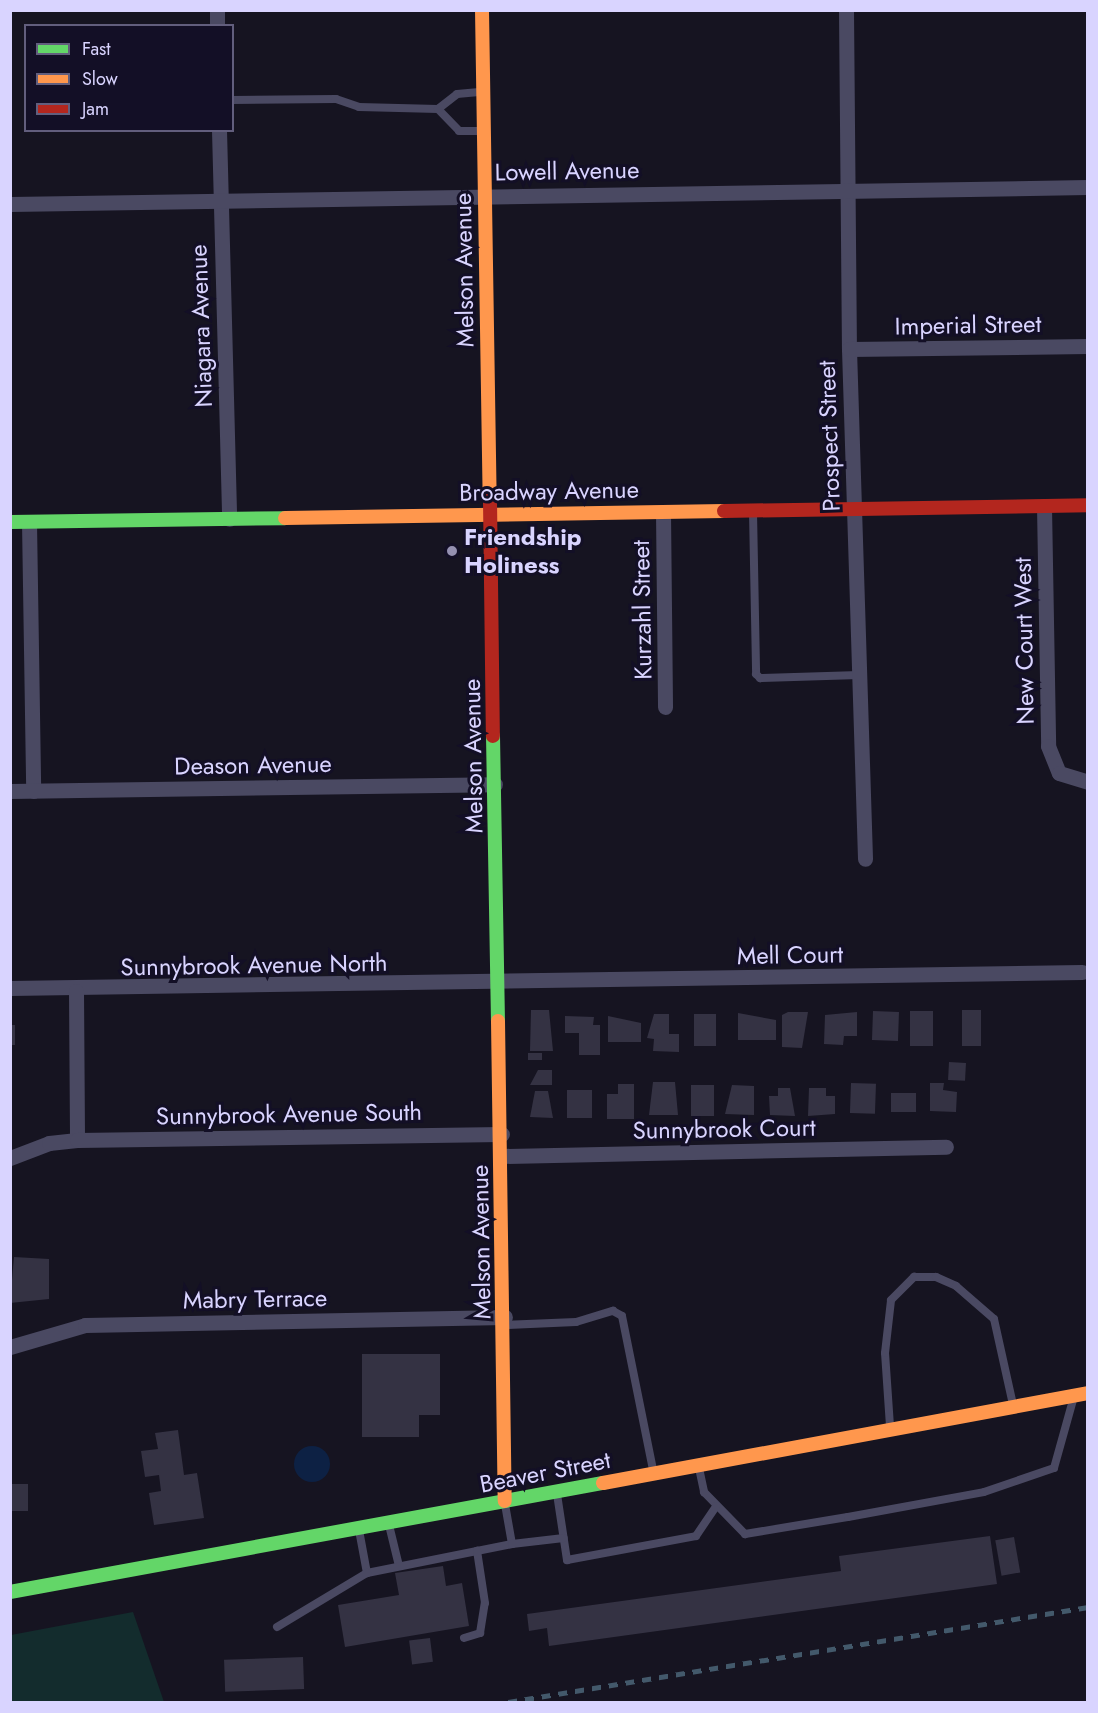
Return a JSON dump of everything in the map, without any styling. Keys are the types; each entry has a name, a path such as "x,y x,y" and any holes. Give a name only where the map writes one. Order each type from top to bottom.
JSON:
{"street":[{"name":"Melson Avenue","path":"482,10 505,1321 505,1501"},
{"name":"Prospect Street","path":"846,10 849,350 865,860"},
{"name":"Niagara Avenue","path":"219,132 229,519"},
{"name":"Lowell Avenue","path":"10,204 485,194 1088,187"},
{"name":"Imperial Street","path":"849,350 1088,346"},
{"name":"Broadway Avenue","path":"10,522 1088,505"},
{"name":"New Court West","path":"1044,506 1048,746 1059,773 1088,782"},
{"name":"Kurzahl Street","path":"663,512 665,707"},
{"path":"29,522 33,791"},
{"name":"Deason Avenue","path":"10,791 495,784"},
{"name":"Mell Court","path":"499,984 1082,972"},
{"name":"Sunnybrook Avenue North","path":"10,988 76,991 499,984"},
{"path":"76,991 77,1140"},
{"name":"Sunnybrook Avenue South","path":"10,1158 49,1143 77,1140 502,1134"},
{"name":"Sunnybrook Court","path":"502,1156 946,1147"},
{"name":"Mabry Terrace","path":"10,1347 85,1325 505,1321"},
{"name":"Beaver Street","path":"10,1592 1081,1394"}],"lane":[{"path":"234,100 336,99 358,107 438,109 457,94 483,91"},
{"path":"438,109 459,132 484,132"},
{"path":"753,510 756,674 859,675"},
{"path":"890,1430 885,1353 891,1300 914,1277 936,1277 956,1287 994,1319 1013,1407"},
{"path":"505,1321 576,1322 613,1311 622,1316 653,1474"},
{"path":"698,1466 704,1492 745,1534 984,1492 1054,1468 1081,1394"},
{"path":"557,1492 567,1560 696,1536 716,1506"},
{"path":"505,1501 512,1544"},
{"path":"389,1523 399,1566"},
{"path":"359,1528 367,1573"},
{"path":"277,1627 367,1573 512,1544 564,1538"},
{"path":"464,1638 480,1633 485,1603 477,1551"}],"green space":[{"path":"133,1612 164,1702 11,1702 11,1635"}],"water":[{"path":"312,1446 325,1451 330,1464 325,1477 312,1482 299,1477 294,1464 299,1451"}],"building":[{"path":"531,1010 549,1010 553,1051 530,1051"},
{"path":"962,1010 981,1010 981,1046 962,1046"},
{"path":"873,1011 899,1012 898,1041 872,1040"},
{"path":"910,1011 933,1011 933,1046 910,1046"},
{"path":"788,1012 808,1012 802,1048 782,1047 782,1015"},
{"path":"857,1012 857,1036 844,1036 843,1045 824,1044 825,1015"},
{"path":"738,1013 776,1020 776,1040 738,1040"},
{"path":"654,1014 669,1014 669,1034 679,1034 679,1052 653,1051 654,1039 647,1038"},
{"path":"694,1014 716,1014 716,1046 694,1046"},
{"path":"565,1016 594,1017 593,1025 600,1025 600,1055 579,1055 579,1033 565,1033"},
{"path":"608,1016 641,1023 641,1042 608,1042"},
{"path":"10,1025 15,1025 15,1045 10,1045"},
{"path":"528,1053 542,1053 542,1060 528,1060"},
{"path":"949,1062 966,1063 965,1081 948,1080"},
{"path":"538,1070 552,1070 552,1085 530,1085"},
{"path":"653,1082 675,1082 678,1115 649,1115"},
{"path":"851,1083 876,1084 875,1114 850,1113"},
{"path":"930,1083 944,1083 943,1090 957,1092 956,1112 930,1111"},
{"path":"618,1084 634,1084 634,1119 607,1119 607,1094 618,1094"},
{"path":"691,1085 714,1085 714,1116 691,1116"},
{"path":"732,1085 754,1086 754,1115 725,1114"},
{"path":"778,1088 790,1088 795,1116 770,1115 769,1096 778,1096"},
{"path":"809,1088 826,1088 826,1096 835,1096 835,1114 808,1116"},
{"path":"567,1090 592,1090 592,1118 567,1118"},
{"path":"535,1091 548,1091 553,1118 530,1117"},
{"path":"891,1093 916,1093 916,1112 891,1112"},
{"path":"14,1257 49,1259 49,1299 10,1303"},
{"path":"362,1354 440,1354 440,1415 419,1415 419,1437 362,1437"},
{"path":"178,1430 184,1475 197,1473 204,1518 154,1525 149,1493 161,1491 159,1475 145,1477 141,1451 158,1449 155,1433"},
{"path":"10,1484 28,1484 28,1511 10,1511"},
{"path":"990,1536 997,1584 549,1646 547,1628 529,1631 527,1614 841,1571 839,1556"},
{"path":"1014,1537 1020,1572 1002,1576 995,1540"},
{"path":"443,1566 446,1586 462,1583 469,1626 345,1647 338,1605 399,1595 395,1573"},
{"path":"430,1638 433,1662 412,1664 409,1641"},
{"path":"303,1657 304,1689 225,1692 224,1660"}],"railway":[{"path":"508,1702 1088,1607"}],"traffic: fast":[{"path":"10,522 285,518"},
{"path":"493,736 498,1021"},
{"path":"10,1592 603,1483"}],"traffic: slow":[{"path":"482,10 490,500"},
{"path":"285,518 724,511"},
{"path":"498,1021 505,1501"},
{"path":"603,1483 1088,1393"}],"traffic: jam":[{"path":"490,500 493,736"},
{"path":"724,511 1088,505"}],"place":[{"name":"Friendship Holiness","path":"452,551"}]}
